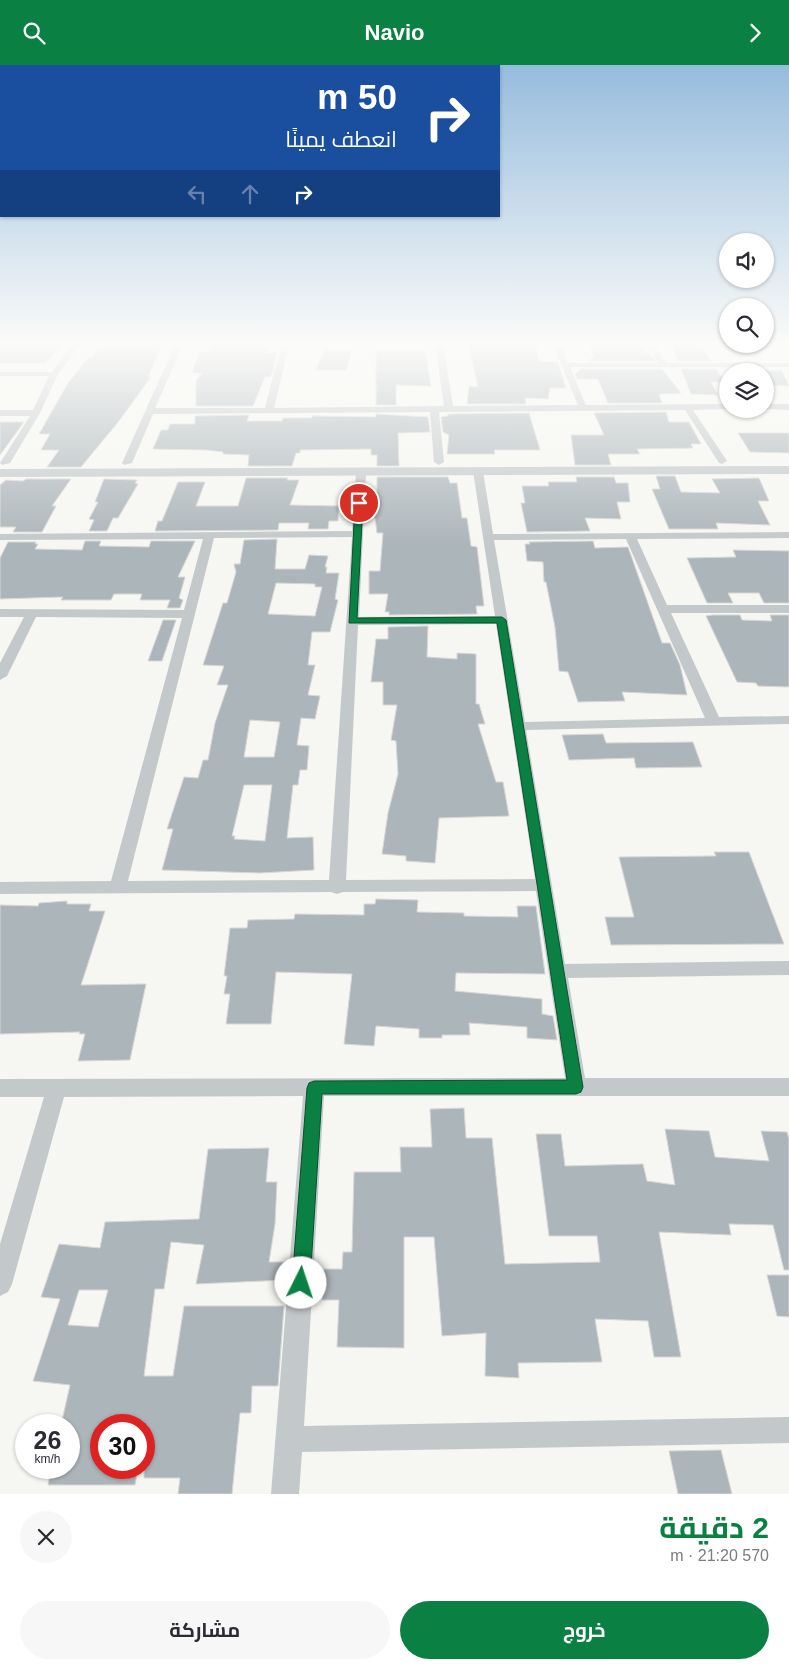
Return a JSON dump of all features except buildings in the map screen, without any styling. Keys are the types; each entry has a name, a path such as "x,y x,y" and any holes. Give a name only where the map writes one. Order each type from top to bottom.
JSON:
{"street":[{"path":"127,463 150,412"},
{"path":"434,412 439,462"},
{"path":"690,412 722,461"},
{"path":"0,413 36,413"},
{"path":"2,467 36,413"},
{"path":"2,467 127,463 789,461"},
{"path":"2,467 361,472 789,470"},
{"path":"478,471 576,1087"},
{"path":"337,887 361,472"},
{"path":"0,537 210,534 357,535"},
{"path":"118,888 210,534"},
{"path":"488,537 789,535"},
{"path":"630,536 714,722"},
{"path":"664,609 789,609"},
{"path":"0,613 190,614"},
{"path":"0,676 32,613"},
{"path":"352,621 502,620"},
{"path":"518,726 789,720"},
{"path":"0,888 543,885"},
{"path":"557,971 789,968"},
{"path":"0,1284 57,1087"},
{"path":"0,1088 789,1087"},
{"path":"285,1494 314,1088"},
{"path":"290,1439 789,1430"}],"route":[{"path":"301,1283 314,1088 576,1087 502,620 352,621 359,503"}]}
